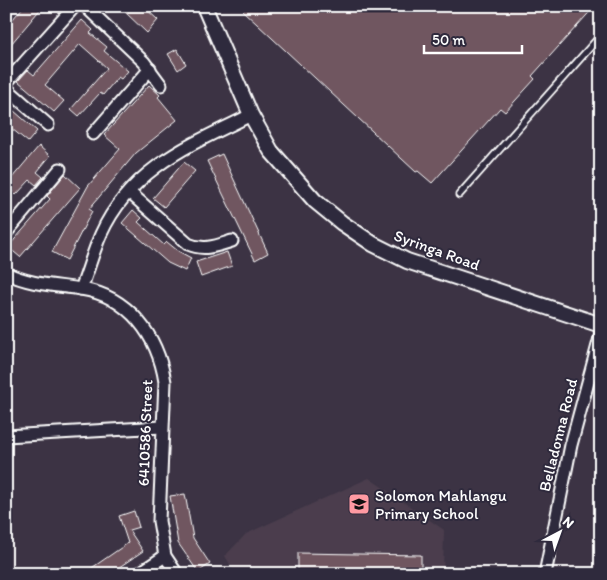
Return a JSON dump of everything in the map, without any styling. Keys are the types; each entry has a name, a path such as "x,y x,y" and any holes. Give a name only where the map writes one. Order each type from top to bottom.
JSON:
{"street":[{"path":"6,83 75,6"},
{"path":"85,6 150,69 161,85"},
{"name":"Syringa Road","path":"204,6 251,114 272,151 315,201 373,244 407,260 601,325"},
{"path":"93,134 150,69"},
{"path":"6,88 48,125"},
{"path":"81,289 101,234 119,204 142,177 166,158 251,114"},
{"path":"6,233 60,169"},
{"path":"129,192 188,244 197,248 208,248 232,241"},
{"name":"6410586 Street","path":"6,273 20,280 50,287 96,292 116,301 133,313 145,326 162,362 165,382 158,505 160,537 165,556 177,574"},
{"name":"Belladonna Road","path":"545,574 571,445 601,334"},
{"path":"6,436 162,427"},
{"path":"138,574 165,556"}],"lane":[{"path":"459,196 601,35"}],"shaded area":[{"name":"Solomon Mahlangu Primary School","path":"369,478 444,530 443,574 236,574 225,556 246,534"}],"building":[{"path":"24,6 43,6 6,50 6,27"},
{"path":"131,6 143,6 158,20 147,33 125,12"},
{"path":"248,6 595,6 532,76 535,79 505,112 500,108 432,183 418,171 416,172 243,11"},
{"path":"82,20 93,30 90,33 107,47 104,51 128,71 121,79 118,77 103,95 100,93 79,116 71,109 107,68 80,44 45,85 64,101 54,112 18,81 28,70 34,75"},
{"path":"177,49 186,64 178,70 168,54"},
{"path":"149,85 160,95 158,97 177,120 136,153 89,209 92,211 67,260 52,252 88,186 120,149 104,135"},
{"path":"6,104 37,131 28,142 6,124"},
{"path":"39,146 50,156 37,172 43,177 36,185 30,180 16,195 6,185"},
{"path":"222,154 268,253 255,260 207,161"},
{"path":"184,162 195,171 164,207 153,198"},
{"path":"65,174 80,188 20,257 8,247 50,199 47,196"},
{"path":"133,210 142,218 138,222 164,245 167,242 191,258 185,271 168,263 122,223"},
{"path":"227,252 232,266 201,277 196,262"},
{"path":"185,494 193,538 210,564 198,572 178,543 170,496"},
{"path":"134,511 139,527 129,530 143,551 109,574 83,574 128,543 119,516"},
{"path":"298,553 421,555 421,572 298,570"}],"place":[{"name":"Solomon Mahlangu Primary School","path":"359,504"}]}
